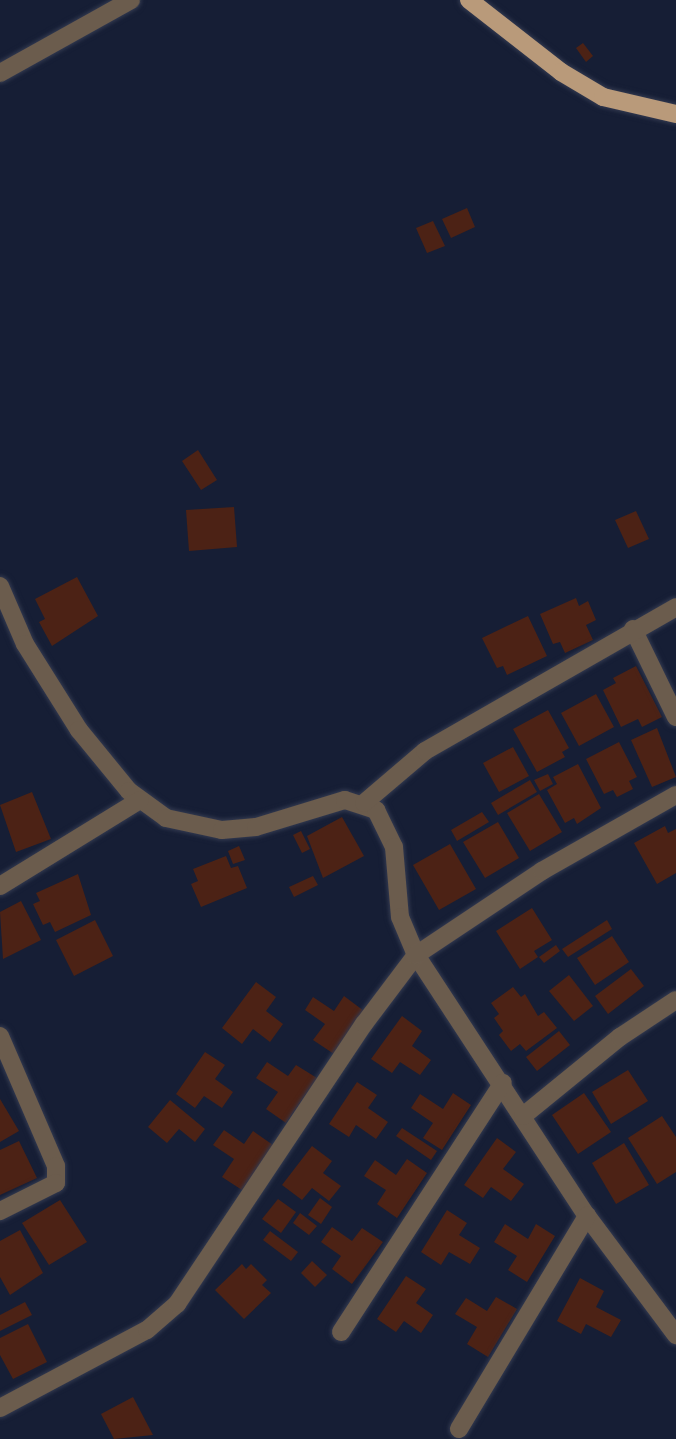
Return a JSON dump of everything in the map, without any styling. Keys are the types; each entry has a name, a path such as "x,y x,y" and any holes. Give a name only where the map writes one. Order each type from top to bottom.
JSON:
{"main road":[{"path":"468,0 561,72 603,97 676,114"}],"street":[{"path":"0,73 131,0"},
{"path":"0,586 48,685 79,730 141,800 166,818 222,830 256,827 345,800 364,803 385,821 394,847 400,917 416,954 503,1083 587,1216 676,1335"},
{"path":"364,803 425,751 633,629 676,607"},
{"path":"633,629 676,717"},
{"path":"0,1408 147,1330 177,1304 364,1024 416,954 542,871 676,795"},
{"path":"0,886 141,800"},
{"path":"523,1116 620,1037 676,1000"},
{"path":"0,1035 56,1166 56,1182 0,1211"},
{"path":"341,1332 503,1083"},
{"path":"459,1429 587,1216"}],"building":[{"path":"583,43 593,56 586,62 576,48"},
{"path":"467,208 475,227 451,238 442,219"},
{"path":"433,221 445,246 427,253 416,228"},
{"path":"198,450 217,480 201,490 182,461"},
{"path":"234,507 237,547 189,551 186,510"},
{"path":"636,511 649,539 628,548 615,520"},
{"path":"77,577 98,616 52,646 39,622 45,619 35,599"},
{"path":"576,598 579,606 588,601 596,620 586,625 593,640 565,653 560,642 553,644 540,614"},
{"path":"528,616 547,656 507,675 503,666 497,668 482,638"},
{"path":"636,666 662,717 642,727 638,719 621,727 603,690 616,683 613,678"},
{"path":"596,694 614,727 579,746 561,713"},
{"path":"548,710 569,748 562,752 565,757 537,772 513,729"},
{"path":"657,728 676,777 652,787 631,740"},
{"path":"619,742 637,777 629,781 633,789 617,797 613,790 604,794 586,759"},
{"path":"513,747 529,776 499,792 483,763"},
{"path":"578,764 601,808 577,824 574,818 565,823 547,790 557,784 553,777"},
{"path":"548,774 553,784 540,791 534,780"},
{"path":"530,780 537,792 498,815 491,803"},
{"path":"32,792 51,839 16,852 0,805"},
{"path":"539,794 562,832 530,851 507,813"},
{"path":"482,812 489,822 457,841 451,830"},
{"path":"342,817 364,856 323,878 307,836"},
{"path":"498,822 519,858 485,878 463,842"},
{"path":"665,826 668,833 676,829 676,873 657,884 634,843"},
{"path":"301,831 310,849 302,853 293,835"},
{"path":"450,844 476,889 439,910 413,865"},
{"path":"239,846 245,860 233,864 228,851"},
{"path":"226,856 231,868 238,866 247,888 201,907 191,884 198,881 193,869"},
{"path":"78,874 91,915 55,932 50,922 43,925 33,904 40,901 36,893"},
{"path":"313,876 318,885 294,897 289,887"},
{"path":"21,901 41,940 3,959 0,912"},
{"path":"532,908 552,940 534,951 538,957 520,969 496,931"},
{"path":"95,920 113,956 74,976 56,940"},
{"path":"607,920 612,929 568,957 562,949"},
{"path":"612,936 629,962 595,985 577,958"},
{"path":"556,945 560,951 544,963 539,957"},
{"path":"631,969 644,986 608,1014 595,996"},
{"path":"569,975 593,1006 574,1021 549,991"},
{"path":"256,982 276,997 266,1011 283,1024 270,1042 253,1029 242,1044 222,1028"},
{"path":"513,987 521,997 525,994 538,1016 544,1012 557,1028 526,1051 520,1044 511,1051 499,1035 503,1031 494,1018 499,1014 491,1003"},
{"path":"344,996 364,1011 334,1054 313,1040 325,1024 305,1010 313,997 334,1011"},
{"path":"402,1016 422,1031 412,1046 431,1060 420,1075 400,1062 392,1073 371,1059"},
{"path":"559,1031 570,1045 537,1071 526,1057"},
{"path":"205,1052 225,1065 215,1079 233,1092 222,1108 204,1096 195,1108 176,1094"},
{"path":"267,1062 288,1076 296,1065 317,1078 286,1123 266,1109 278,1092 256,1078"},
{"path":"628,1070 648,1101 611,1124 592,1092"},
{"path":"357,1082 377,1095 368,1108 388,1122 376,1139 356,1125 349,1137 329,1124"},
{"path":"453,1093 471,1105 442,1150 423,1138 433,1123 411,1108 420,1094 443,1109"},
{"path":"584,1093 611,1132 578,1154 552,1115"},
{"path":"0,1099 19,1131 0,1142"},
{"path":"170,1100 205,1129 195,1142 179,1129 167,1143 148,1127"},
{"path":"662,1116 676,1137 676,1172 657,1184 628,1138"},
{"path":"402,1128 437,1151 431,1160 396,1136"},
{"path":"224,1130 244,1144 253,1131 273,1145 242,1190 222,1177 234,1159 213,1145"},
{"path":"497,1138 516,1152 503,1169 524,1184 511,1201 491,1187 483,1198 464,1185"},
{"path":"19,1141 37,1178 0,1195 0,1150"},
{"path":"624,1143 649,1185 616,1204 592,1163"},
{"path":"312,1146 332,1161 323,1173 341,1186 329,1201 312,1188 302,1200 282,1185"},
{"path":"407,1159 427,1173 397,1218 377,1204 386,1190 364,1176 375,1160 396,1175"},
{"path":"320,1198 332,1207 321,1224 308,1215"},
{"path":"278,1199 296,1212 281,1233 262,1219"},
{"path":"60,1200 87,1242 49,1265 22,1223"},
{"path":"447,1210 467,1223 459,1235 480,1248 470,1264 449,1252 441,1265 421,1252"},
{"path":"300,1213 317,1226 309,1235 293,1223"},
{"path":"505,1224 528,1239 536,1224 555,1236 527,1282 508,1270 517,1256 494,1242"},
{"path":"332,1227 352,1241 362,1228 383,1242 352,1284 332,1269 341,1256 321,1242"},
{"path":"20,1230 43,1273 10,1295 0,1277 0,1241"},
{"path":"270,1231 298,1252 291,1261 263,1240"},
{"path":"312,1261 327,1275 315,1287 301,1273"},
{"path":"242,1264 246,1269 251,1264 267,1280 262,1285 271,1293 244,1319 215,1290"},
{"path":"406,1276 426,1289 416,1303 433,1315 421,1333 404,1321 396,1332 377,1319"},
{"path":"580,1278 604,1291 596,1307 621,1320 611,1337 586,1324 581,1334 557,1321"},
{"path":"496,1297 517,1309 488,1357 467,1344 477,1327 455,1314 466,1298 487,1311"},
{"path":"25,1302 32,1315 0,1331 0,1315"},
{"path":"28,1324 47,1362 13,1379 0,1355 0,1338"},
{"path":"133,1397 153,1435 114,1439 101,1414"}]}
